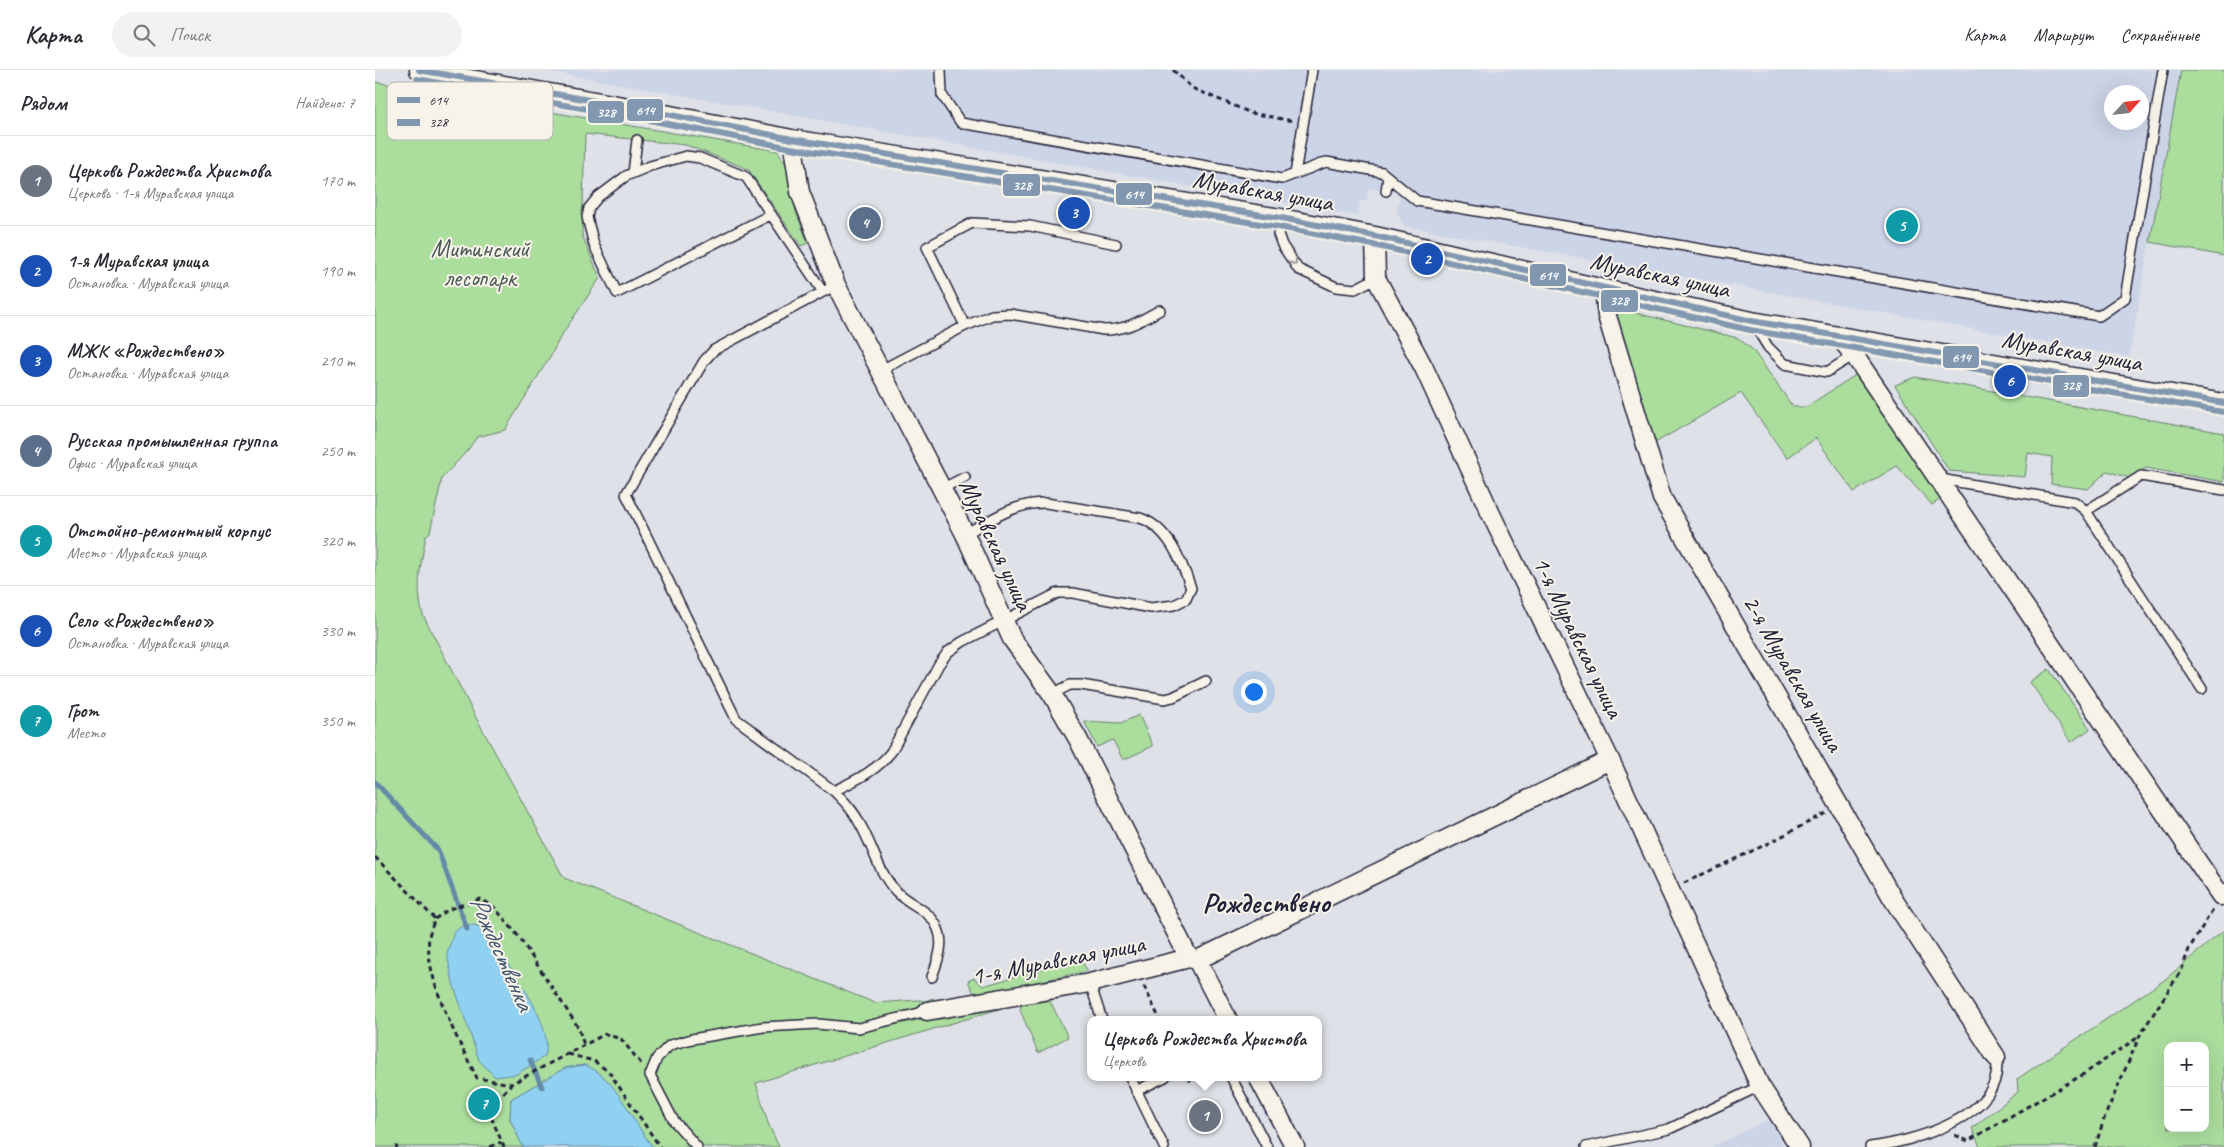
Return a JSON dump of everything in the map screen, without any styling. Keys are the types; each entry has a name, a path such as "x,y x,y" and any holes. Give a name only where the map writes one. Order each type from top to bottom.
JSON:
{"street":[{"name":"Муравская улица","path":"419,70 487,82"},
{"name":"Муравская улица","path":"553,94 791,139 1281,218 1375,236 1752,321 1830,333 2224,403"},
{"name":"Муравская улица","path":"791,139 800,192 830,288 881,370 965,534 1012,639 1052,694 1078,739 1193,959"},
{"name":"1-я Муравская улица","path":"1375,236 1376,278 1424,368 1490,512 1610,760 1760,1086 1800,1147"},
{"name":"2-я Муравская улица","path":"1604,289 1607,316 1662,498 1893,899 1996,1057"},
{"path":"1830,333 1844,343 1854,355 2222,894"},
{"name":"1-я Муравская улица","path":"927,1011 1090,983 1193,959 1610,760"},
{"path":"1193,959 1226,1016"},
{"path":"1260,1081 1295,1147"}],"lane":[{"path":"941,70 942,95 961,123 1282,179 1326,162 1382,172 1417,200 2099,316 2125,298 2163,70"},
{"path":"1295,174 1312,70"},
{"path":"633,173 637,140"},
{"path":"770,215 617,293 594,245 587,217 589,208 598,197 615,183 633,173 676,158 700,158 746,177 770,215 830,288 714,350 704,361 626,494 736,719 834,791 860,823 893,888 928,914 935,923 940,936 941,949 931,977"},
{"path":"1386,191 1388,177"},
{"path":"1281,218 1278,234 1282,245 1297,268 1337,287 1355,289 1376,278"},
{"path":"965,326 927,247 956,231 972,223 1030,226 1116,244"},
{"path":"881,370 965,326 992,315 1010,314 1104,330 1120,330 1160,310"},
{"path":"1752,321 1769,347 1785,364 1827,372 1854,355"},
{"path":"2086,511 2141,476 2224,490"},
{"path":"941,489 965,477"},
{"path":"1939,479 2075,502 2086,511 2202,689"},
{"path":"834,791 865,776 880,765 891,752 948,652 1003,620 1058,594 1073,593 1151,608 1162,608 1186,599 1191,588 1168,538 1151,521 1140,518 1046,503 1031,503 1017,506 965,534"},
{"path":"1052,694 1070,685 1081,685 1165,699 1206,681"},
{"path":"1090,983 1101,1016"},
{"path":"697,1147 674,1121 650,1075 657,1058 669,1045 692,1039 763,1027 818,1024 859,1028 927,1011"},
{"path":"1870,1147 1895,1144 1954,1122 1967,1113 1989,1093 1997,1077 1996,1057"},
{"path":"1132,1081 1164,1147"},
{"path":"1136,1091 1157,1081"},
{"path":"1233,1081 1267,1147"},
{"path":"1586,1147 1669,1129 1760,1086"}],"path":[{"path":"1173,70 1192,88 1251,113 1303,123"},
{"path":"1670,890 1769,843 1829,811"},
{"path":"375,857 435,919"},
{"path":"2095,1147 2105,1116 2140,1035 2182,969 2189,949 2222,894"},
{"path":"511,1084 477,1078 451,1026 436,988 429,937 435,919 449,909 480,899 495,908 519,936 578,1027 585,1045"},
{"path":"1137,972 1158,1016"},
{"path":"504,1147 488,1110 511,1084 605,1034 621,1039 650,1075"},
{"path":"1939,1128 1968,1141 2084,1074 2140,1035"},
{"path":"568,1054 594,1061 609,1072 660,1147"},
{"path":"1190,1081 1191,1085"},
{"path":"490,1147 501,1142"}],"shaded area":[{"path":"541,70 2181,70 2129,357 1404,226 1397,212 1400,194 1369,188 1367,201 1360,201 1357,216"},
{"path":"1770,1119 1784,1147 1711,1147"}],"green space":[{"path":"2181,70 2224,70 2224,256 2150,242"},
{"name":"Митинский лесопарк","path":"375,82 387,84 387,140 553,140 553,112 778,151 788,168 796,212 808,243 801,246 748,169 686,145 585,134 582,235 600,278 561,336 505,430 477,437 442,478 430,532 426,536 421,566 419,595 423,615 474,714 564,878 875,1003 925,1001 933,998 937,1003 927,1008 863,1023 868,1030 993,1005 999,1009 756,1083 768,1123 779,1147 653,1147 585,1065 565,1068 511,1099 510,1119 523,1147 375,1147"},
{"path":"1615,308 1738,338 1753,350 1793,407 1806,407 1857,374 1942,498 1932,505 1897,466 1854,492 1816,438 1787,458 1741,393 1655,443"},
{"path":"1915,377 2224,433 2224,482 2146,468 2130,478 2107,471 2088,489 2051,484 2052,457 2028,453 2025,477 1949,471 1895,385"},
{"path":"2049,669 2090,729 2071,742 2030,682"},
{"path":"1139,715 1153,746 1123,760 1113,740 1097,747 1084,721 1121,723"},
{"path":"2224,930 2224,1147 1980,1147 1972,1128 2018,1092 2017,1079 2163,981"},
{"path":"1079,958 1088,971 975,995 968,981 974,978 983,986"},
{"path":"1048,997 1068,1037 1038,1053 1020,1010 1023,1000"}],"water":[{"path":"465,924 478,926 512,970 524,988 542,1025 546,1041 545,1056 517,1074 495,1077 479,1060 453,983 447,954 454,932"},
{"path":"585,1065 606,1079 615,1089 653,1147 523,1147 510,1119 511,1099 565,1068"}],"waterway":[{"name":"Рождественка","path":"375,782 438,850 467,929"},
{"name":"Рождественка","path":"530,1060 542,1087"}],"transit line":[{"name":"614","path":"419,70 487,82"},
{"name":"328","path":"417,79 434,82"},
{"name":"614","path":"553,94 792,139 1281,218 1375,236 1752,321 2224,403"},
{"name":"328","path":"553,103 791,148 1279,227 1373,245 1750,330 2223,412"}],"place":[{"name":"МЖК «Рождествено»","path":"1074,213"},
{"name":"Русская промышленная группа","path":"865,223"},
{"name":"Отстойно-ремонтный корпус","path":"1902,226"},
{"name":"1-я Муравская улица","path":"1427,259"},
{"name":"Село «Рождествено»","path":"2010,381"},
{"name":"Грот","path":"484,1104"},
{"name":"Церковь Рождества Христова","path":"1205,1116"}],"district":[{"name":"Рождествено","path":"1266,902"}]}
